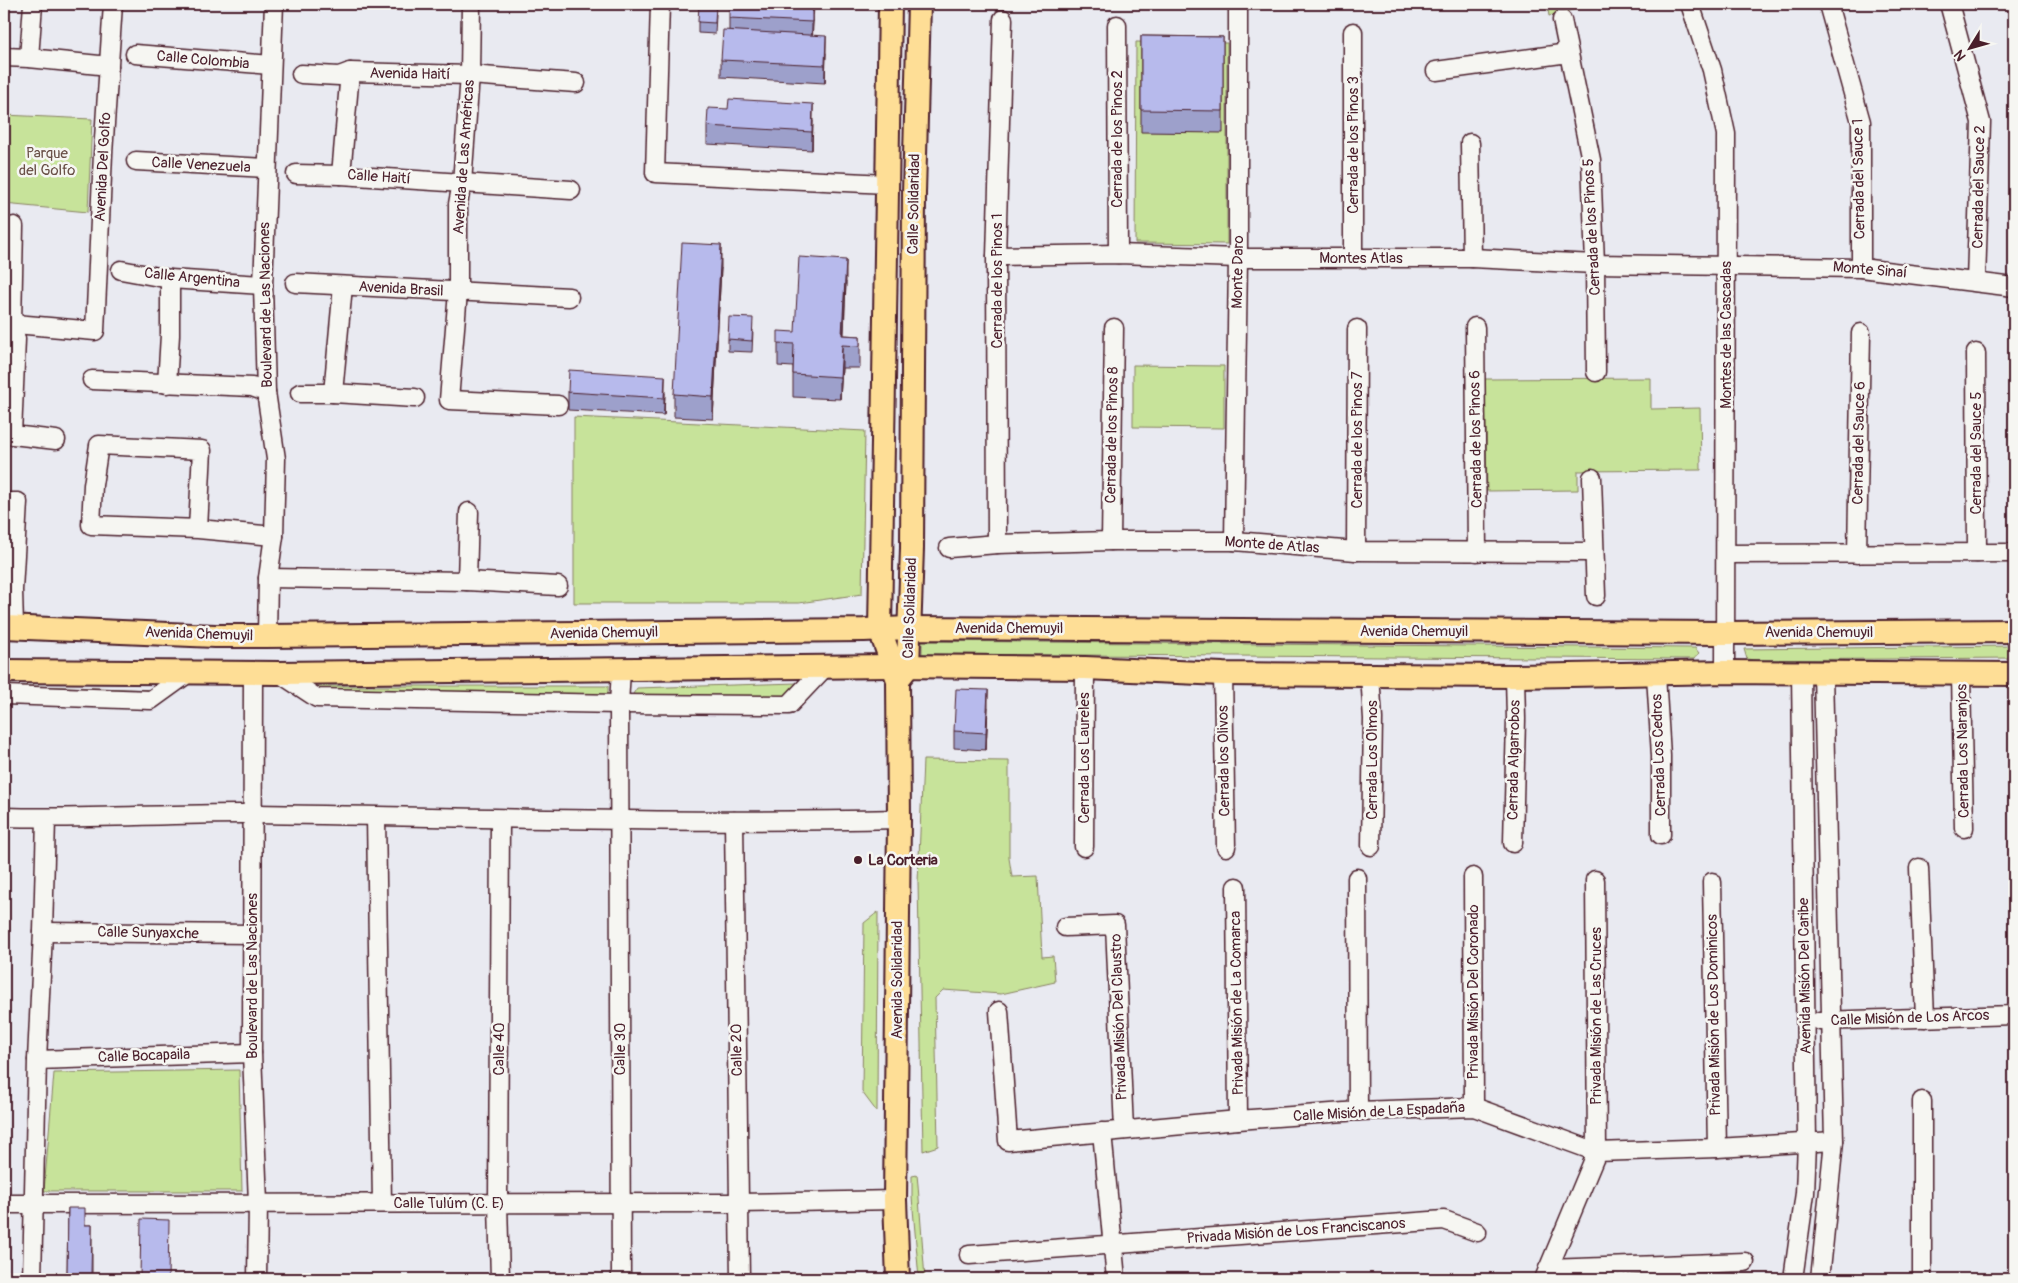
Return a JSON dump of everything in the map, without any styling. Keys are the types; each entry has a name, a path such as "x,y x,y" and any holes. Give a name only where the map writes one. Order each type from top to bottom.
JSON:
{"main road":[{"name":"Calle Solidaridad","path":"890,4 880,630 899,671"},
{"name":"Calle Solidaridad","path":"899,671 908,628 912,548 914,202 919,4"},
{"name":"Avenida Chemuyil","path":"9,627 215,636 880,630 908,628 1725,633 2014,631"},
{"path":"4,672 279,674 826,666 899,671 1084,668 1223,674 1515,676 1725,672 2014,674"},
{"name":"Avenida Solidaridad","path":"898,1279 895,1200 899,671"}],"street":[{"path":"29,58 33,4"},
{"name":"Avenida Del Golfo","path":"8,323 94,331 102,154 113,4"},
{"name":"Boulevard de Las Naciones","path":"267,636 268,578 274,536 276,459 266,392 263,285 266,168 274,4"},
{"name":"Avenida de Las Américas","path":"471,4 470,75 462,183 458,204 458,292 449,400 558,405"},
{"path":"660,4 655,173 887,184"},
{"name":"Monte Daro","path":"1234,541 1238,258 1238,4"},
{"name":"Montes de las Cascadas","path":"1690,4 1712,70 1726,134 1725,672"},
{"name":"Cerrada del Sauce 1","path":"1828,4 1861,122 1861,268"},
{"name":"Cerrada del Sauce 2","path":"1950,7 1981,122 1976,282"},
{"name":"Cerrada de los Pinos 1","path":"997,544 996,256 1003,18"},
{"name":"Cerrada de los Pinos 5","path":"1562,20 1591,160 1595,264 1596,372"},
{"name":"Cerrada de los Pinos 2","path":"1117,25 1118,254"},
{"name":"Cerrada de los Pinos 3","path":"1353,32 1353,257"},
{"path":"1436,71 1568,53"},
{"name":"Calle Colombia","path":"135,54 271,65"},
{"path":"4,57 109,66"},
{"name":"Avenida Haití","path":"341,174 350,72"},
{"name":"Avenida Haití","path":"301,74 338,76 350,72 470,75 576,83"},
{"path":"1470,143 1472,258"},
{"name":"Calle Venezuela","path":"136,161 266,168"},
{"name":"Calle Haití","path":"296,174 341,174 571,190"},
{"path":"14,226 8,323 16,339 8,434 56,440"},
{"name":"Montes Atlas","path":"996,256 1118,254 1238,258 1472,258 1595,264 1726,264"},
{"name":"Monte Sinaí","path":"1726,264 1861,268 2014,287"},
{"name":"Calle Argentina","path":"122,270 170,279 263,285"},
{"path":"167,384 170,335 170,279"},
{"name":"Avenida Brasil","path":"295,283 569,297"},
{"name":"Avenida Brasil","path":"333,393 343,286"},
{"name":"Cerrada de los Pinos 6","path":"1475,327 1477,552"},
{"name":"Cerrada de los Pinos 8","path":"1111,541 1114,328"},
{"name":"Cerrada de los Pinos 7","path":"1356,551 1357,329"},
{"name":"Cerrada del Sauce 6","path":"1857,554 1861,333"},
{"name":"Cerrada del Sauce 5","path":"1976,353 1977,553"},
{"path":"92,380 252,387 266,392"},
{"path":"300,393 415,398"},
{"path":"198,529 202,450 98,445 90,525 198,529 274,536"},
{"path":"1592,478 1596,596"},
{"path":"4,502 18,502 9,627"},
{"path":"467,581 469,512"},
{"name":"Monte de Atlas","path":"949,548 997,544 1111,541 1234,541 1356,551 1594,552"},
{"path":"1726,554 2014,553"},
{"path":"268,578 467,581 558,586"},
{"path":"279,674 317,698 619,704 789,705 826,666"},
{"name":"Cerrada Los Laureles","path":"1084,668 1084,848"},
{"name":"Calle 30","path":"621,1279 619,704 622,670"},
{"name":"Avenida Misión Del Caribe","path":"1793,1279 1805,1193 1807,1143 1801,672"},
{"name":"Avenida Misión Del Caribe","path":"1820,1279 1834,1141 1824,672"},
{"path":"4,695 151,700 187,674"},
{"name":"Boulevard de Las Naciones","path":"254,674 252,1053 258,1203 257,1279"},
{"name":"Cerrada los Olivos","path":"1223,674 1226,847"},
{"name":"Cerrada Los Cedros","path":"1656,674 1661,756 1661,835"},
{"name":"Cerrada Los Naranjos","path":"1961,674 1964,828"},
{"name":"Cerrada Los Olmos","path":"1370,675 1373,719 1371,846"},
{"name":"Cerrada Algarrobos","path":"1513,843 1516,719 1515,676"},
{"path":"4,817 46,819 253,814 734,821 899,819"},
{"path":"376,817 382,1203"},
{"path":"32,1279 37,1060 46,819"},
{"name":"Calle 40","path":"500,819 498,1203 500,1279"},
{"name":"Calle 20","path":"734,821 740,1279"},
{"path":"1920,868 1925,1018"},
{"name":"Privada Misión Del Coronado","path":"1472,877 1474,1107"},
{"path":"1357,878 1358,1111"},
{"name":"Privada Misión de Las Cruces","path":"1595,880 1597,1152"},
{"name":"Privada Misión de Los Dominicos","path":"1712,882 1717,1148"},
{"name":"Privada Misión de La Comarca","path":"1236,887 1238,1120"},
{"name":"Privada Misión Del Claustro","path":"1065,927 1115,925 1124,1130"},
{"name":"Calle Sunyaxche","path":"43,932 252,934"},
{"name":"Calle Misión de La Espadaña","path":"999,1011 1008,1141 1358,1111 1474,1107 1597,1152 1717,1148 1834,1141"},
{"name":"Calle Misión de Los Arcos","path":"1806,1022 2014,1015"},
{"name":"Calle Bocapaila","path":"37,1060 252,1053"},
{"path":"1922,1101 1922,1279"},
{"path":"1102,1132 1116,1279"},
{"path":"1597,1152 1546,1274 1745,1262"},
{"name":"Calle Tulúm (C. E)","path":"4,1204 738,1203 895,1200"},
{"name":"Privada Misión de Los Franciscanos","path":"969,1256 1444,1220 1477,1232"}],"green space":[{"path":"1547,4 1596,4 1549,16"},
{"path":"1136,42 1227,43 1227,244 1135,243"},
{"name":"Parque del Golfo","path":"4,115 92,119 88,212 4,204"},
{"path":"1133,365 1224,366 1224,428 1133,427"},
{"path":"1651,378 1651,409 1700,408 1701,470 1578,471 1578,490 1487,491 1485,379"},
{"path":"574,417 865,431 862,594 799,603 574,603"},
{"path":"922,641 1695,648 1699,653 1694,659 922,654"},
{"path":"2014,646 2014,658 1754,660 1747,659 1744,649"},
{"path":"797,683 782,698 637,698 633,694 637,688"},
{"path":"4,685 158,690 151,694 4,689"},
{"path":"311,686 608,686 608,695 314,689"},
{"path":"923,760 1009,761 1009,858 1012,877 1038,876 1042,957 1053,956 1055,982 1001,994 943,990 935,998 938,1146 923,1151 918,882"},
{"path":"878,912 877,1112 862,1092 864,923"},
{"path":"239,1070 242,1191 44,1191 54,1073"},
{"path":"917,1175 925,1279 919,1279 912,1197 912,1176"}],"building":[{"path":"699,4 716,4 715,23 698,22"},
{"path":"729,4 812,4 812,22 729,18"},
{"path":"723,30 826,36 825,65 721,60"},
{"path":"1141,36 1223,37 1223,111 1141,110"},
{"path":"729,99 813,104 812,132 707,126 708,108 728,109"},
{"path":"682,243 721,245 713,397 674,394"},
{"path":"799,257 846,260 842,335 860,336 860,346 842,345 840,377 793,374 794,344 778,343 778,331 795,332"},
{"path":"729,317 753,318 752,341 728,339"},
{"path":"569,370 665,376 664,398 568,392"},
{"path":"956,689 988,690 986,733 954,731"},
{"path":"68,1208 85,1208 85,1225 92,1225 91,1276 67,1276"},
{"path":"141,1219 169,1220 168,1279 140,1279"}],"place":[{"name":"La Corteria","path":"858,860"}]}
